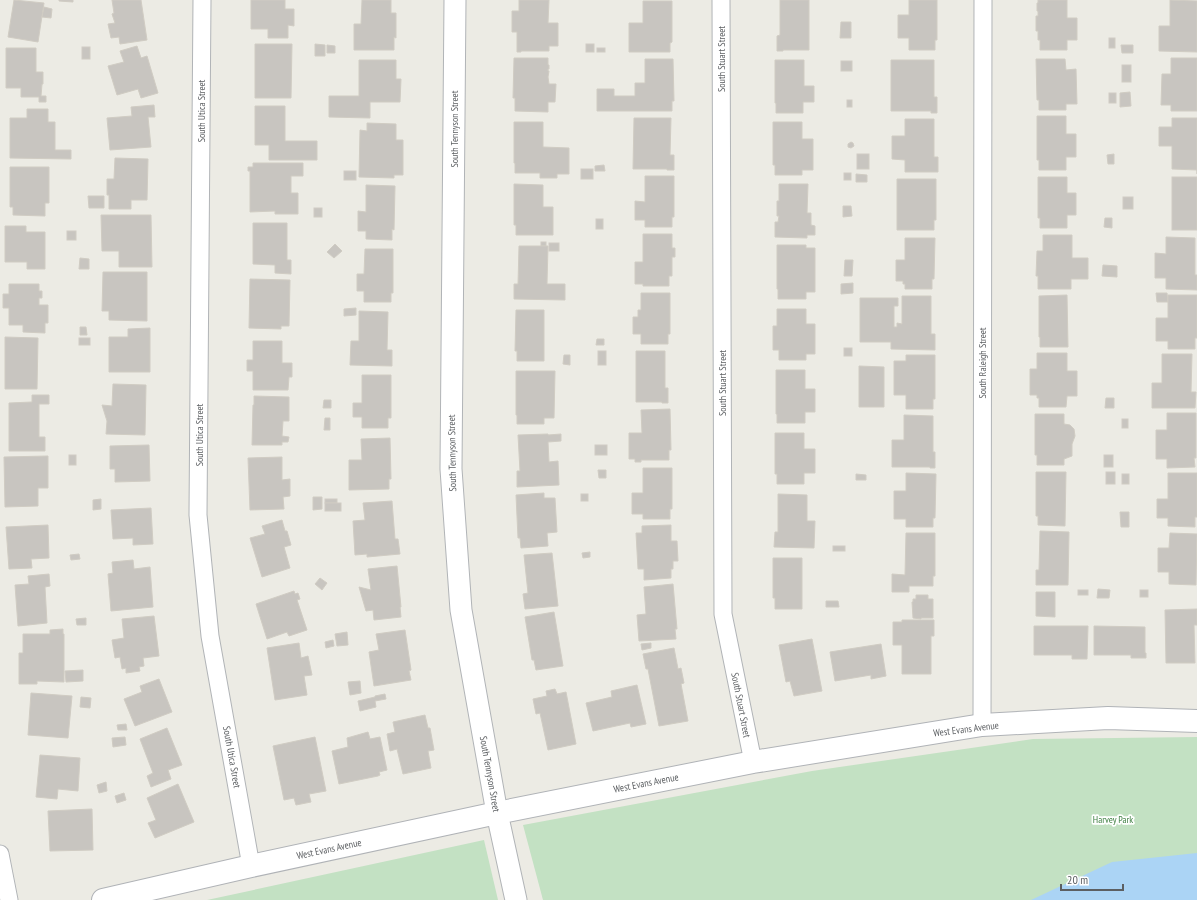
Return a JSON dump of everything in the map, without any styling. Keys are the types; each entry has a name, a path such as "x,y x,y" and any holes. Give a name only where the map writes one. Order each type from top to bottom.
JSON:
{"main road":[{"name":"West Evans Avenue","path":"103,900 497,813 752,762 982,725 1108,718 1197,722"}],"street":[{"name":"South Utica Street","path":"202,0 198,516 210,636 252,866"},
{"name":"South Tennyson Street","path":"455,0 451,469 461,610 497,813 516,900"},
{"name":"South Stuart Street","path":"721,0 723,614 752,762"},
{"name":"South Raleigh Street","path":"982,725 983,0"},
{"path":"0,854 9,900"}],"green space":[{"name":"Harvey Park","path":"1197,737 1197,900 543,900 523,825 812,771 1033,739"},
{"path":"484,840 498,900 207,900"}],"water":[{"path":"1197,853 1197,900 1031,900 1112,862"}],"building":[{"path":"14,0 44,3 38,42 8,37"},
{"path":"73,0 73,2 59,1"},
{"path":"112,0 141,0 147,40 120,44 119,37 111,38 108,24 115,23 112,14 114,13"},
{"path":"251,0 285,0 285,9 294,9 294,26 288,25 288,38 268,38 268,29 251,29"},
{"path":"362,0 391,0 391,13 396,13 396,38 394,37 394,50 354,50 354,24 361,24"},
{"path":"519,0 549,0 548,23 558,23 558,46 549,46 549,51 517,52 517,32 512,32 512,11 519,11"},
{"path":"780,0 809,0 809,50 777,51 777,36 780,35"},
{"path":"909,0 937,0 937,40 935,40 935,50 909,50 909,38 898,38 898,15 909,15"},
{"path":"1038,0 1067,0 1067,18 1077,18 1077,40 1067,40 1067,50 1040,50 1040,40 1038,40 1038,31 1036,31"},
{"path":"1170,0 1197,1 1197,52 1159,51 1159,26 1170,26"},
{"path":"643,1 672,1 672,42 670,43 670,52 629,52 629,23 643,23"},
{"path":"44,7 52,9 51,18 42,17"},
{"path":"841,22 851,22 851,38 840,38"},
{"path":"1109,38 1115,38 1115,48 1109,48"},
{"path":"255,44 292,44 291,98 255,98"},
{"path":"315,44 325,45 325,56 315,56"},
{"path":"586,44 594,44 594,52 586,52"},
{"path":"327,45 335,46 335,53 327,53"},
{"path":"1121,45 1133,45 1133,53 1122,53"},
{"path":"137,46 141,58 147,56 158,93 141,98 138,89 117,95 108,66 124,62 120,51"},
{"path":"82,47 90,47 90,59 82,59"},
{"path":"6,48 36,48 36,72 43,72 41,96 46,96 46,102 39,102 39,97 21,97 21,88 6,88"},
{"path":"597,48 605,48 605,52 597,52"},
{"path":"514,58 548,58 549,84 556,84 555,102 548,102 548,112 515,111 515,98 513,98"},
{"path":"1171,58 1197,58 1197,111 1171,111 1171,105 1161,105 1162,74 1171,74"},
{"path":"645,59 673,59 674,101 672,101 672,111 597,111 597,89 614,89 614,96 635,96 635,83 645,83"},
{"path":"1036,59 1065,59 1066,70 1076,69 1077,104 1066,104 1066,110 1039,110 1039,100 1037,100"},
{"path":"359,60 396,60 396,79 401,79 400,102 370,102 370,118 329,117 329,96 359,96"},
{"path":"775,60 804,60 804,86 814,86 814,102 803,102 803,113 776,113"},
{"path":"891,60 934,60 934,97 937,97 937,113 931,113 931,111 891,111"},
{"path":"841,61 852,61 852,71 841,71"},
{"path":"1122,65 1131,65 1131,82 1122,82"},
{"path":"1130,92 1131,106 1120,107 1120,93"},
{"path":"1109,93 1116,93 1116,103 1109,103"},
{"path":"847,100 852,100 852,107 847,107"},
{"path":"154,105 155,117 148,117 151,147 110,150 107,118 132,116 131,107"},
{"path":"255,106 285,106 285,141 317,141 317,160 269,160 269,145 255,145"},
{"path":"27,109 48,109 48,122 55,122 55,150 71,150 71,159 10,158 10,118 27,118"},
{"path":"1037,116 1066,116 1066,134 1076,134 1076,157 1066,157 1066,170 1039,170 1039,160 1037,160"},
{"path":"634,118 671,118 670,155 674,155 674,170 633,169"},
{"path":"1172,118 1197,118 1197,170 1172,169 1172,146 1159,146 1159,127 1172,127"},
{"path":"905,119 934,119 934,157 938,157 938,172 905,172 905,160 892,159 892,136 905,136"},
{"path":"514,122 543,122 543,147 569,148 569,174 557,174 557,178 540,178 540,173 515,173"},
{"path":"773,122 802,122 802,139 813,139 813,170 802,170 802,175 775,175 775,165 773,165"},
{"path":"367,123 396,124 396,140 403,140 403,175 394,175 394,178 359,177 360,130 367,131"},
{"path":"851,142 854,146 851,148 848,147 848,144"},
{"path":"857,154 869,154 869,169 857,169"},
{"path":"1114,154 1114,164 1108,164 1107,155"},
{"path":"115,158 148,159 147,200 131,200 131,209 109,209 107,179 114,179"},
{"path":"253,163 303,163 303,176 291,176 291,193 298,193 298,214 275,214 275,211 250,212 250,171 248,171 248,167 253,167"},
{"path":"604,165 605,171 595,171 595,166"},
{"path":"10,167 49,167 49,203 45,203 45,216 13,215 13,207 10,207"},
{"path":"581,169 593,169 593,179 581,179"},
{"path":"344,171 356,171 356,180 344,180"},
{"path":"844,173 851,173 851,180 844,180"},
{"path":"856,174 867,175 867,182 856,182"},
{"path":"645,176 674,176 674,217 672,217 672,227 645,227 645,220 635,220 635,201 645,202"},
{"path":"1038,177 1067,177 1067,193 1076,193 1076,215 1067,215 1067,228 1040,228 1040,218 1038,218"},
{"path":"1172,177 1197,177 1197,230 1172,230"},
{"path":"897,179 936,179 936,220 934,220 934,230 897,230"},
{"path":"514,184 543,185 543,207 553,207 553,235 516,235 516,225 514,225"},
{"path":"779,184 808,184 807,213 811,213 811,225 815,226 815,235 807,235 807,238 775,237 775,222 778,222 779,216 777,216 777,201 779,201"},
{"path":"366,185 395,186 394,230 392,229 392,240 366,239 366,231 358,231 358,211 366,212"},
{"path":"88,196 104,196 104,208 89,208"},
{"path":"1123,197 1133,197 1133,209 1123,209"},
{"path":"843,206 851,206 852,216 843,217"},
{"path":"314,208 322,208 322,217 314,217"},
{"path":"101,215 151,215 152,267 119,267 119,251 102,251"},
{"path":"1105,218 1112,218 1112,228 1104,227"},
{"path":"596,219 603,219 603,229 596,229"},
{"path":"253,223 287,223 287,260 291,260 291,274 275,273 275,265 253,264"},
{"path":"5,226 26,226 26,232 45,232 45,269 27,269 27,262 5,262"},
{"path":"67,231 76,231 76,240 67,240"},
{"path":"643,234 672,234 672,248 675,248 675,257 672,257 672,276 669,276 669,286 643,286 643,284 635,284 635,262 643,262"},
{"path":"1043,235 1072,235 1072,258 1088,258 1088,279 1071,279 1071,289 1038,289 1038,276 1036,276 1037,251 1043,251"},
{"path":"1166,237 1195,238 1195,275 1197,275 1197,290 1166,289 1166,278 1155,278 1155,253 1166,254"},
{"path":"905,238 935,238 934,279 932,279 932,289 905,289 905,284 903,284 903,281 896,281 896,260 905,260"},
{"path":"541,242 546,242 546,246 541,246"},
{"path":"549,243 559,243 559,251 549,251"},
{"path":"335,244 342,251 334,258 327,252"},
{"path":"777,245 806,245 806,248 815,248 815,292 806,292 806,299 778,299"},
{"path":"519,246 548,246 547,284 565,284 565,300 514,299 514,284 518,284"},
{"path":"365,249 393,249 393,293 391,293 391,302 364,302 364,291 357,291 357,274 364,274"},
{"path":"80,258 89,259 89,269 79,269"},
{"path":"845,260 853,260 852,276 844,276"},
{"path":"1103,265 1117,266 1117,277 1102,276"},
{"path":"103,272 147,272 147,321 109,320 109,311 102,311"},
{"path":"250,279 290,280 289,326 281,326 281,329 249,328"},
{"path":"853,283 853,293 841,294 841,284"},
{"path":"9,284 39,284 39,291 42,291 42,298 39,298 39,305 48,305 48,323 45,323 45,333 23,332 23,325 9,325 9,308 3,308 3,294 9,294"},
{"path":"641,293 670,293 670,334 668,334 668,344 641,344 641,334 633,334 633,317 638,317 638,310 641,310"},
{"path":"1156,293 1167,293 1168,302 1157,302"},
{"path":"1067,295 1068,347 1040,347 1039,296"},
{"path":"1168,295 1197,295 1197,338 1195,338 1195,349 1168,349 1168,341 1156,341 1156,318 1168,318"},
{"path":"902,296 931,296 931,334 935,334 935,350 891,349 891,342 860,342 860,298 898,298 898,306 894,306 894,327 897,327 897,323 902,324"},
{"path":"356,308 356,315 344,316 344,309"},
{"path":"777,309 806,309 806,324 815,324 815,354 806,354 806,360 779,360 779,350 773,350 773,326 777,326"},
{"path":"516,310 544,310 544,361 517,361 517,351 515,351"},
{"path":"359,311 388,312 387,350 392,350 392,366 350,365 351,341 359,341"},
{"path":"80,327 86,327 87,335 80,335"},
{"path":"150,328 150,372 109,372 109,337 128,337 128,329"},
{"path":"5,337 38,338 37,389 5,389"},
{"path":"79,338 90,338 90,345 79,345"},
{"path":"597,339 604,339 604,345 596,345"},
{"path":"253,341 282,341 282,363 292,363 292,377 289,377 288,390 253,390 253,371 247,371 247,360 253,360"},
{"path":"844,348 852,348 852,356 844,356"},
{"path":"598,351 606,351 606,365 598,365"},
{"path":"636,351 665,351 665,388 668,388 668,403 636,402"},
{"path":"1037,353 1067,353 1067,371 1077,371 1077,396 1067,396 1066,407 1039,407 1039,398 1037,398 1037,395 1030,395 1030,369 1037,369"},
{"path":"1162,354 1192,354 1191,392 1196,392 1195,408 1152,408 1152,383 1162,383"},
{"path":"564,355 570,355 570,365 563,364"},
{"path":"906,355 935,355 935,399 933,399 933,409 906,409 906,395 894,395 894,361 906,361"},
{"path":"859,366 884,367 884,407 859,407"},
{"path":"776,370 805,370 805,389 815,389 815,412 805,412 805,423 777,423"},
{"path":"516,371 555,371 554,418 544,418 544,424 517,424"},
{"path":"362,375 391,375 391,418 388,418 388,428 362,428 362,417 353,417 353,403 362,403"},
{"path":"113,384 146,385 145,435 106,434 107,421 102,405 112,406"},
{"path":"32,395 49,395 49,404 39,404 39,437 45,437 45,451 9,451 9,403 32,402"},
{"path":"254,396 289,397 289,421 283,421 282,436 289,437 288,442 282,442 282,445 252,445"},
{"path":"1106,398 1114,398 1114,408 1105,408"},
{"path":"324,400 331,400 331,408 323,408"},
{"path":"670,409 671,450 669,450 669,460 641,460 641,462 635,462 635,459 629,459 629,433 642,433 641,410"},
{"path":"1167,413 1196,413 1195,467 1167,468 1167,459 1156,459 1156,430 1167,430"},
{"path":"1035,414 1064,414 1064,424 1070,425 1074,429 1075,436 1072,444 1072,456 1064,459 1064,465 1037,465 1037,455 1035,455"},
{"path":"904,415 933,416 933,452 935,452 935,468 892,467 892,440 904,440"},
{"path":"325,418 330,418 330,430 324,430"},
{"path":"1122,419 1128,419 1128,428 1122,428"},
{"path":"775,433 804,433 804,449 815,449 815,473 804,473 804,484 777,484 777,474 775,474"},
{"path":"561,434 561,441 548,442 549,462 558,461 559,485 517,487 517,471 520,471 518,435"},
{"path":"390,438 391,479 389,479 389,489 349,490 349,460 362,460 361,439"},
{"path":"149,445 150,481 115,482 115,469 110,469 110,446"},
{"path":"595,445 607,445 607,455 595,455"},
{"path":"69,455 76,455 76,465 69,465"},
{"path":"1104,455 1113,455 1113,467 1104,467"},
{"path":"48,456 48,488 38,488 38,506 5,507 4,457"},
{"path":"282,457 282,480 290,479 290,496 283,497 284,509 250,510 248,458"},
{"path":"643,468 672,468 672,509 670,509 670,519 643,519 643,514 632,514 632,493 643,493"},
{"path":"598,470 606,470 606,478 599,478"},
{"path":"1036,472 1066,472 1065,526 1038,525 1038,516 1036,516"},
{"path":"1106,472 1115,472 1115,484 1106,484"},
{"path":"906,473 936,474 935,518 933,518 933,527 906,527 906,519 894,519 894,491 906,491"},
{"path":"1168,473 1197,473 1197,517 1195,517 1195,527 1168,526 1168,518 1157,518 1157,499 1168,499"},
{"path":"856,474 866,475 866,480 856,480"},
{"path":"1122,474 1129,474 1129,484 1122,484"},
{"path":"544,493 544,498 555,498 557,532 547,533 548,546 521,548 520,538 518,538 516,495"},
{"path":"581,494 588,494 588,501 581,501"},
{"path":"778,494 807,495 807,521 815,521 814,548 774,547 775,532 778,532"},
{"path":"313,497 322,497 322,509 313,510"},
{"path":"101,499 101,509 93,510 93,500"},
{"path":"325,499 337,499 337,503 325,503"},
{"path":"392,501 395,539 398,539 400,554 367,557 367,554 355,555 353,521 365,520 363,503"},
{"path":"325,503 341,503 341,511 325,511"},
{"path":"151,508 153,544 133,545 133,538 113,539 111,510"},
{"path":"1120,512 1129,512 1129,527 1121,527"},
{"path":"282,520 291,545 284,547 290,568 262,577 250,538 265,534 262,526"},
{"path":"48,525 49,558 31,559 32,568 9,569 6,527"},
{"path":"671,525 671,541 677,541 678,561 673,561 671,578 644,580 644,569 638,569 636,533 642,533 642,526"},
{"path":"1040,531 1069,532 1068,585 1036,585 1036,570 1039,570"},
{"path":"906,533 935,533 935,576 933,576 933,586 909,586 909,592 892,592 892,574 905,575"},
{"path":"1170,533 1197,534 1196,585 1169,584 1169,572 1158,572 1158,548 1169,548"},
{"path":"833,546 845,546 845,551 833,551"},
{"path":"590,552 590,557 583,558 582,553"},
{"path":"552,553 558,606 525,609 523,594 528,593 524,555"},
{"path":"79,554 80,559 71,560 70,555"},
{"path":"773,558 802,558 802,609 775,609 775,598 773,598"},
{"path":"133,560 134,569 150,567 153,607 111,611 108,574 113,573 112,562"},
{"path":"397,566 401,617 374,620 373,610 366,611 359,587 371,590 368,569"},
{"path":"49,574 50,586 45,587 47,623 18,626 15,585 29,584 28,576"},
{"path":"320,578 327,583 322,590 315,584"},
{"path":"673,584 677,629 675,629 676,639 639,641 637,615 646,614 644,587"},
{"path":"1098,589 1110,590 1109,598 1097,598"},
{"path":"1078,590 1088,590 1088,595 1078,595"},
{"path":"1140,590 1148,590 1148,597 1140,597"},
{"path":"294,591 295,594 298,593 300,599 297,600 307,630 289,636 287,632 267,639 256,604"},
{"path":"1036,592 1055,592 1055,617 1036,616"},
{"path":"916,595 928,595 928,599 933,599 933,618 913,618 912,602 913,599 916,599"},
{"path":"826,601 838,601 839,607 826,607"},
{"path":"1197,609 1197,625 1194,625 1195,663 1166,663 1165,610"},
{"path":"554,612 563,666 536,670 534,660 532,660 525,617"},
{"path":"154,616 159,656 143,658 144,666 139,667 140,671 126,673 126,668 122,669 120,657 115,658 112,640 124,638 122,619"},
{"path":"86,618 86,625 77,625 76,619"},
{"path":"902,620 934,620 934,636 931,636 931,674 902,674 902,645 893,645 893,622 902,622"},
{"path":"1034,626 1088,626 1087,659 1072,659 1072,655 1034,655"},
{"path":"1094,626 1145,627 1146,658 1131,658 1131,655 1094,655"},
{"path":"63,629 64,682 37,681 37,684 19,684 19,653 23,653 23,634 50,634 50,630"},
{"path":"405,630 411,680 374,686 369,652 379,650 376,634"},
{"path":"347,632 348,645 337,646 335,634"},
{"path":"812,639 822,691 794,696 790,681 786,682 779,645"},
{"path":"333,640 334,646 326,648 325,642"},
{"path":"299,643 301,658 308,656 312,675 304,676 307,695 275,700 267,648"},
{"path":"651,643 651,648 642,650 641,644"},
{"path":"881,644 886,676 871,679 871,675 835,681 830,652"},
{"path":"674,648 678,669 681,668 684,683 681,684 688,721 659,726 648,669 646,669 643,654"},
{"path":"83,670 83,681 66,682 65,671"},
{"path":"159,679 172,712 135,726 124,699 142,692 140,686"},
{"path":"360,681 361,693 350,695 348,682"},
{"path":"637,685 646,724 631,727 630,723 593,731 586,703 612,697 611,691"},
{"path":"555,689 557,694 566,692 576,744 548,750 540,713 536,714 533,699 547,696 546,691"},
{"path":"31,693 72,696 68,738 28,735"},
{"path":"385,694 386,699 375,701 376,707 360,711 358,701"},
{"path":"81,697 91,698 90,708 80,707"},
{"path":"425,715 428,728 430,728 434,750 428,751 431,768 403,774 397,749 390,751 387,734 395,732 393,722"},
{"path":"126,724 127,730 118,730 117,725"},
{"path":"167,728 182,765 168,770 171,779 151,787 147,776 153,773 140,739"},
{"path":"368,732 370,739 380,737 387,770 379,772 380,775 378,776 339,784 332,751 348,747 347,738"},
{"path":"125,737 126,745 113,747 112,738"},
{"path":"315,737 326,791 309,794 311,802 296,805 294,798 284,800 273,746"},
{"path":"40,755 80,758 78,791 58,789 57,799 36,797"},
{"path":"106,782 107,791 99,793 97,785"},
{"path":"178,784 194,822 155,838 148,823 156,820 147,798"},
{"path":"124,793 126,800 117,803 115,796"},
{"path":"92,809 93,850 50,851 48,811"}]}
